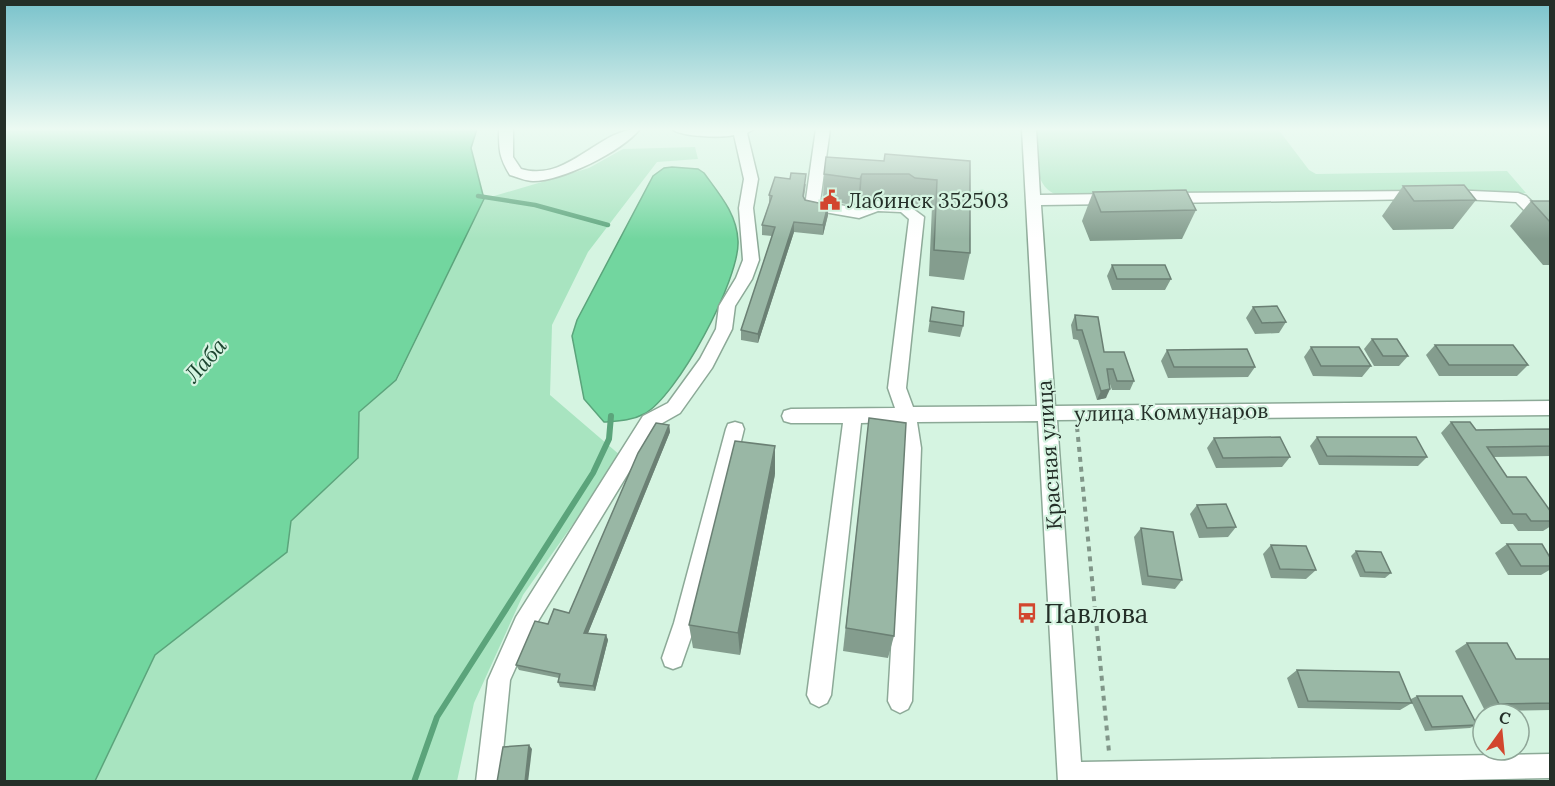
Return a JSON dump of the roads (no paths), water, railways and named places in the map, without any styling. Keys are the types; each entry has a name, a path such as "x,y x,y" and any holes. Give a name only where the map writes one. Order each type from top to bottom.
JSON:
{"street":[{"path":"511,166 514,171 527,177 541,177 562,172 575,166"},
{"path":"488,782 499,680 525,624 650,421 674,408 706,363 724,329 727,306 751,260 746,208 751,179 749,166"},
{"path":"818,166 812,206 859,213 876,206 904,208 917,217 897,388 906,414 912,448 900,701"},
{"name":"Красная улица","path":"1032,166 1069,778"},
{"path":"1153,198 1501,195 1521,199 1551,227"},
{"path":"1034,200 1129,199"},
{"name":"улица Коммунаров","path":"791,416 1551,408"},
{"path":"819,695 853,415"},
{"path":"673,658 685,623 735,429"},
{"path":"1069,778 1111,774 1551,766"}],"water":[{"name":"Лаба","path":"5,166 476,166 484,199 396,380 359,412 358,458 291,521 287,552 155,655 95,781 5,781"},
{"path":"664,168 698,169 704,173 722,197 735,222 738,241 736,259 718,308 689,362 673,385 658,403 644,414 619,421 604,422 584,399 572,336 577,320 653,176"}],"waterway":[{"path":"478,196 535,205 608,225"},
{"path":"414,782 437,717 593,473 609,439 611,416"}],"place":[{"name":"Лабинск 352503","path":"830,200"},
{"name":"Павлова","path":"1027,613"}]}
